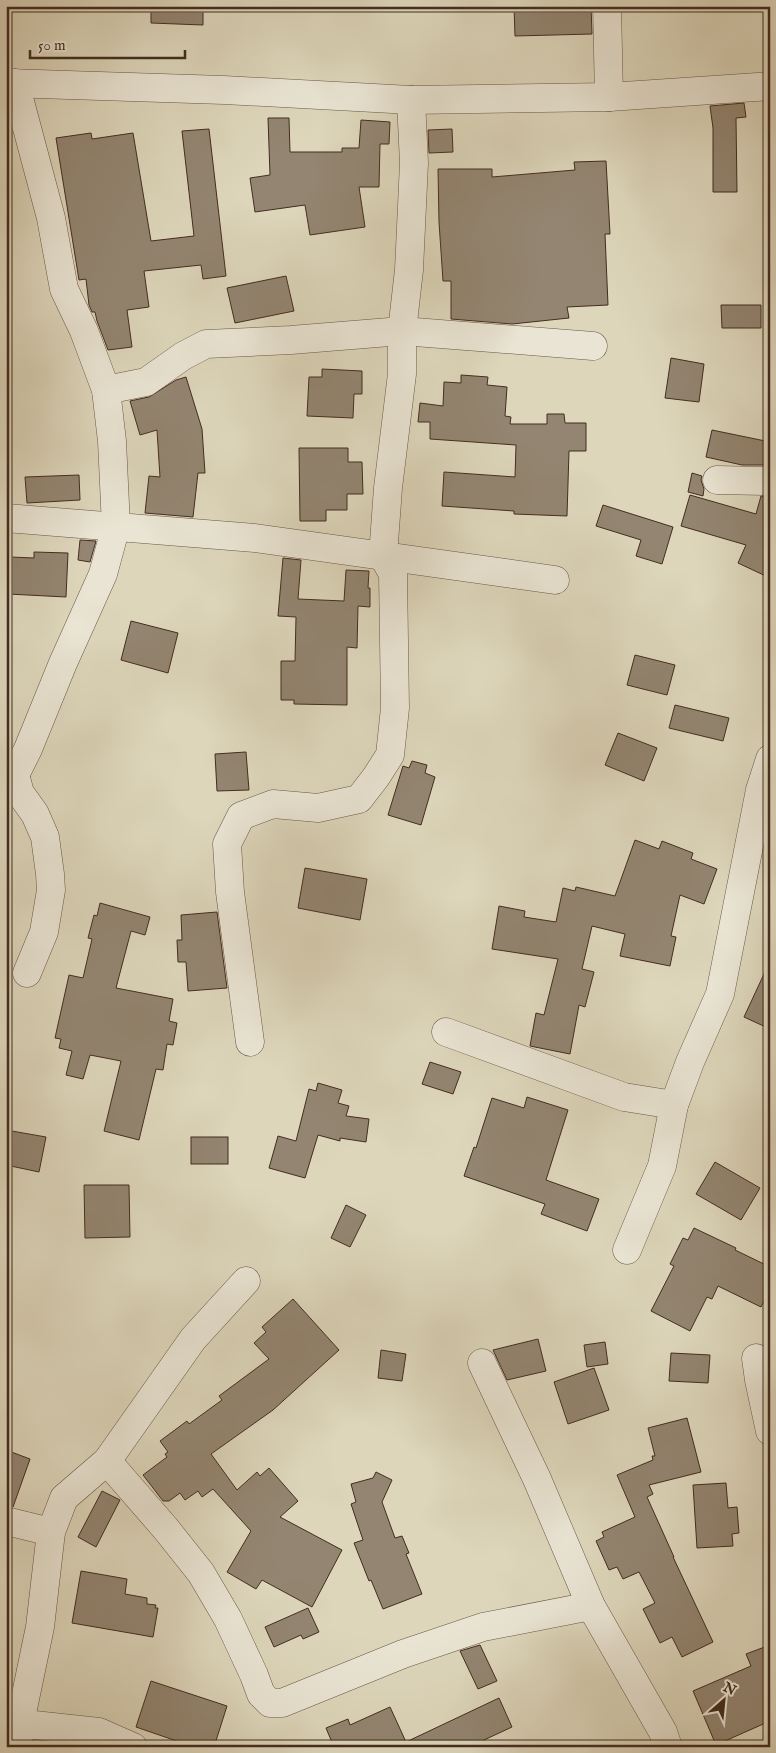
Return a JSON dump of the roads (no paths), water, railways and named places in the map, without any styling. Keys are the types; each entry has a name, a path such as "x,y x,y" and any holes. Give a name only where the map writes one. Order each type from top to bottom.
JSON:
{"street":[{"path":"607,6 609,97"},
{"path":"27,973 44,932 49,908 51,882 45,837 35,814 9,781 28,749 63,662 103,574 116,526 112,441 106,390 84,331 64,289 51,218 11,83 224,90 410,100 609,97 770,86"},
{"path":"250,1042 230,892 227,844 241,816 274,804 318,808 359,799 376,778 390,755 395,708 393,574 383,556 388,488 402,374 402,331 409,270 414,162 410,100"},
{"path":"106,390 146,382 183,356 206,344 291,340 402,331 593,346"},
{"path":"717,480 770,481"},
{"path":"6,518 255,538 555,580"},
{"path":"627,1250 662,1166 674,1105 690,1062 720,994 760,790 770,759"},
{"path":"446,1032 624,1097 674,1105"},
{"path":"133,1747 99,1732 15,1730 40,1628 50,1532 64,1498 107,1461 194,1339 246,1281"},
{"path":"756,1358 770,1431"},
{"path":"482,1363 537,1479 590,1606 663,1732 668,1747"},
{"path":"107,1461 201,1573 228,1620 254,1674 261,1694 270,1703 282,1703 403,1654 482,1628 590,1606"},
{"path":"6,1521 50,1532"}]}
